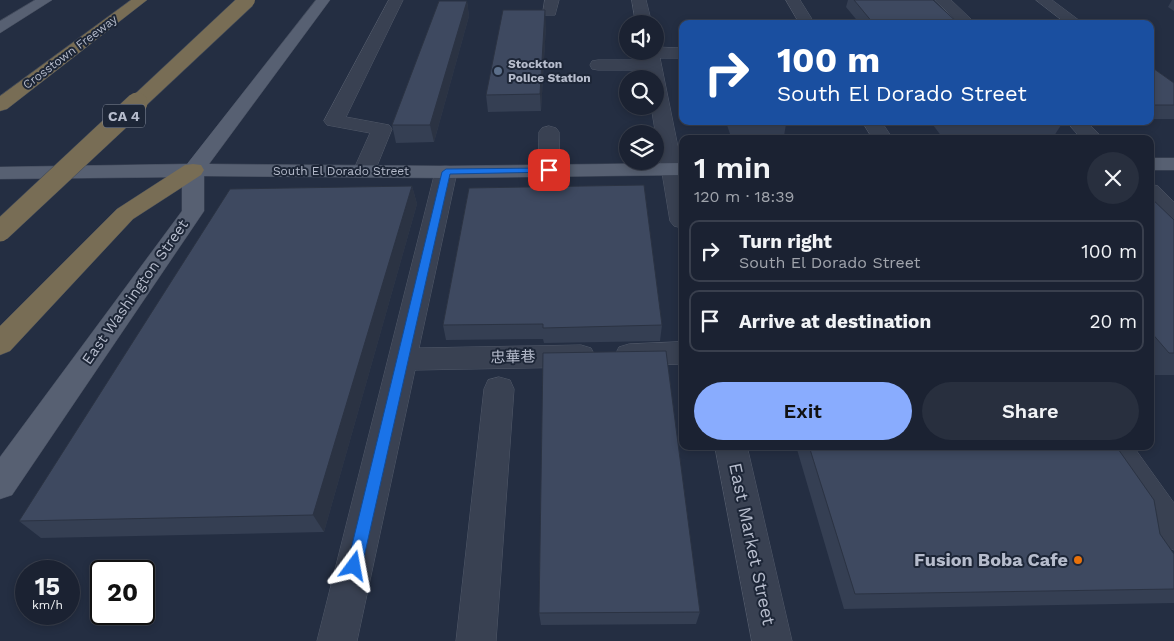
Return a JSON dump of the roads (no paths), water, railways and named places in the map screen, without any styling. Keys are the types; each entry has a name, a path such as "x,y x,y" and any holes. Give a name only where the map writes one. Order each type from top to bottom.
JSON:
{"highway":[{"path":"29,82 117,0"},
{"name":"Crosstown Freeway","path":"0,105 140,0"},
{"name":"CA 4","path":"0,225 226,0"},
{"name":"CA 4","path":"0,231 247,0"},
{"path":"0,344 125,214 193,170"}],"main road":[{"path":"0,28 45,0"},
{"path":"193,170 322,0"},
{"path":"1154,164 1174,164"},
{"name":"South El Dorado Street","path":"0,174 193,170 446,172 678,169"},
{"name":"East Washington Street","path":"0,484 193,211 193,170"}],"street":[{"path":"639,0 642,15"},
{"path":"793,0 806,20"},
{"path":"942,0 964,20"},
{"path":"1043,0 1071,20"},
{"path":"364,171 382,129 334,121 394,5"},
{"path":"664,55 679,52"},
{"path":"597,61 619,59"},
{"path":"652,60 678,169 679,182"},
{"path":"1079,125 1090,135"},
{"path":"549,170 550,132"},
{"path":"337,641 446,172"},
{"path":"1154,195 1172,213 1174,232"},
{"name":"忠華巷","path":"403,359 679,353"},
{"path":"476,641 498,389"},
{"name":"East Market Street","path":"731,450 772,641"},
{"path":"1117,450 1174,533"}],"place":[{"name":"Stockton Police Station","path":"498,71"},
{"name":"Fusion Boba Cafe","path":"1078,560"}]}
